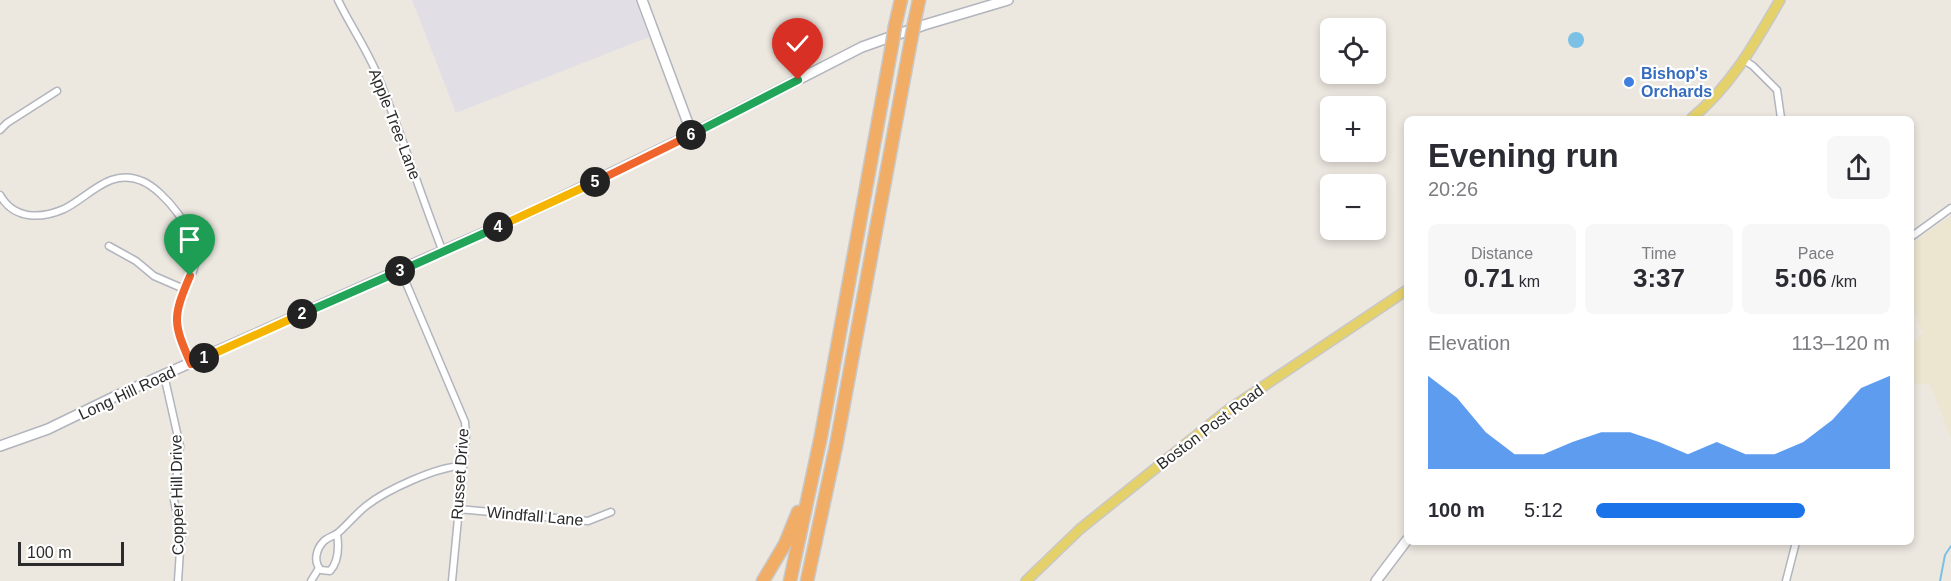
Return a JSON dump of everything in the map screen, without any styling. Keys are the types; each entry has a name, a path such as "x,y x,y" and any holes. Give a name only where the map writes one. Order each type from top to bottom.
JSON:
{"highway":[{"path":"790,581 821,436 901,0"},
{"path":"807,581 836,446 919,0"},
{"path":"763,581 785,544 798,514 821,436"}],"main road":[{"path":"1694,116 1720,91 1744,60 1780,0"},
{"name":"Boston Post Road","path":"1026,581 1080,529 1228,410 1404,292"}],"street":[{"name":"Apple Tree Lane","path":"338,0 377,73 443,252"},
{"path":"642,0 692,134"},
{"name":"Long Hill Road","path":"0,446 48,429 164,375 402,271 692,134 872,43 1008,0"},
{"path":"1744,60 1777,90 1781,116"},
{"path":"0,129 57,91"},
{"path":"0,195 16,212 25,216 42,216 65,208 100,184 126,177 139,179 164,196 191,236 195,247 196,260 178,308 176,322 191,364"},
{"path":"1914,235 1951,208"},
{"path":"109,246 136,261 154,276 184,290"},
{"name":"Russet Drive","path":"402,271 465,422 466,435 452,581"},
{"name":"Copper Hill Drive","path":"164,375 180,446 174,500 181,535 178,581"},
{"path":"337,534 337,560 333,569 326,571 319,568 316,560 317,552 323,542 337,534 367,505 384,494 435,472 453,466 463,466"},
{"name":"Windfall Lane","path":"458,509 588,521 611,512"},
{"path":"1376,581 1404,544"},
{"path":"1786,581 1795,545"},
{"path":"311,581 319,568"}],"shaded area":[{"path":"412,0 635,0 649,37 456,113"},
{"path":"1951,216 1951,438 1930,384 1914,383 1914,341 1923,333 1914,311 1914,242"}],"water":[{"path":"1573,32 1579,32 1584,40 1582,46 1573,48 1568,43 1568,37"}],"waterway":[{"path":"1940,581 1945,555 1951,546"}],"place":[{"name":"Bishop's Orchards","path":"1629,82"}],"route":[{"path":"190,276 178,308 176,322 191,364 535,210 798,80"}]}
